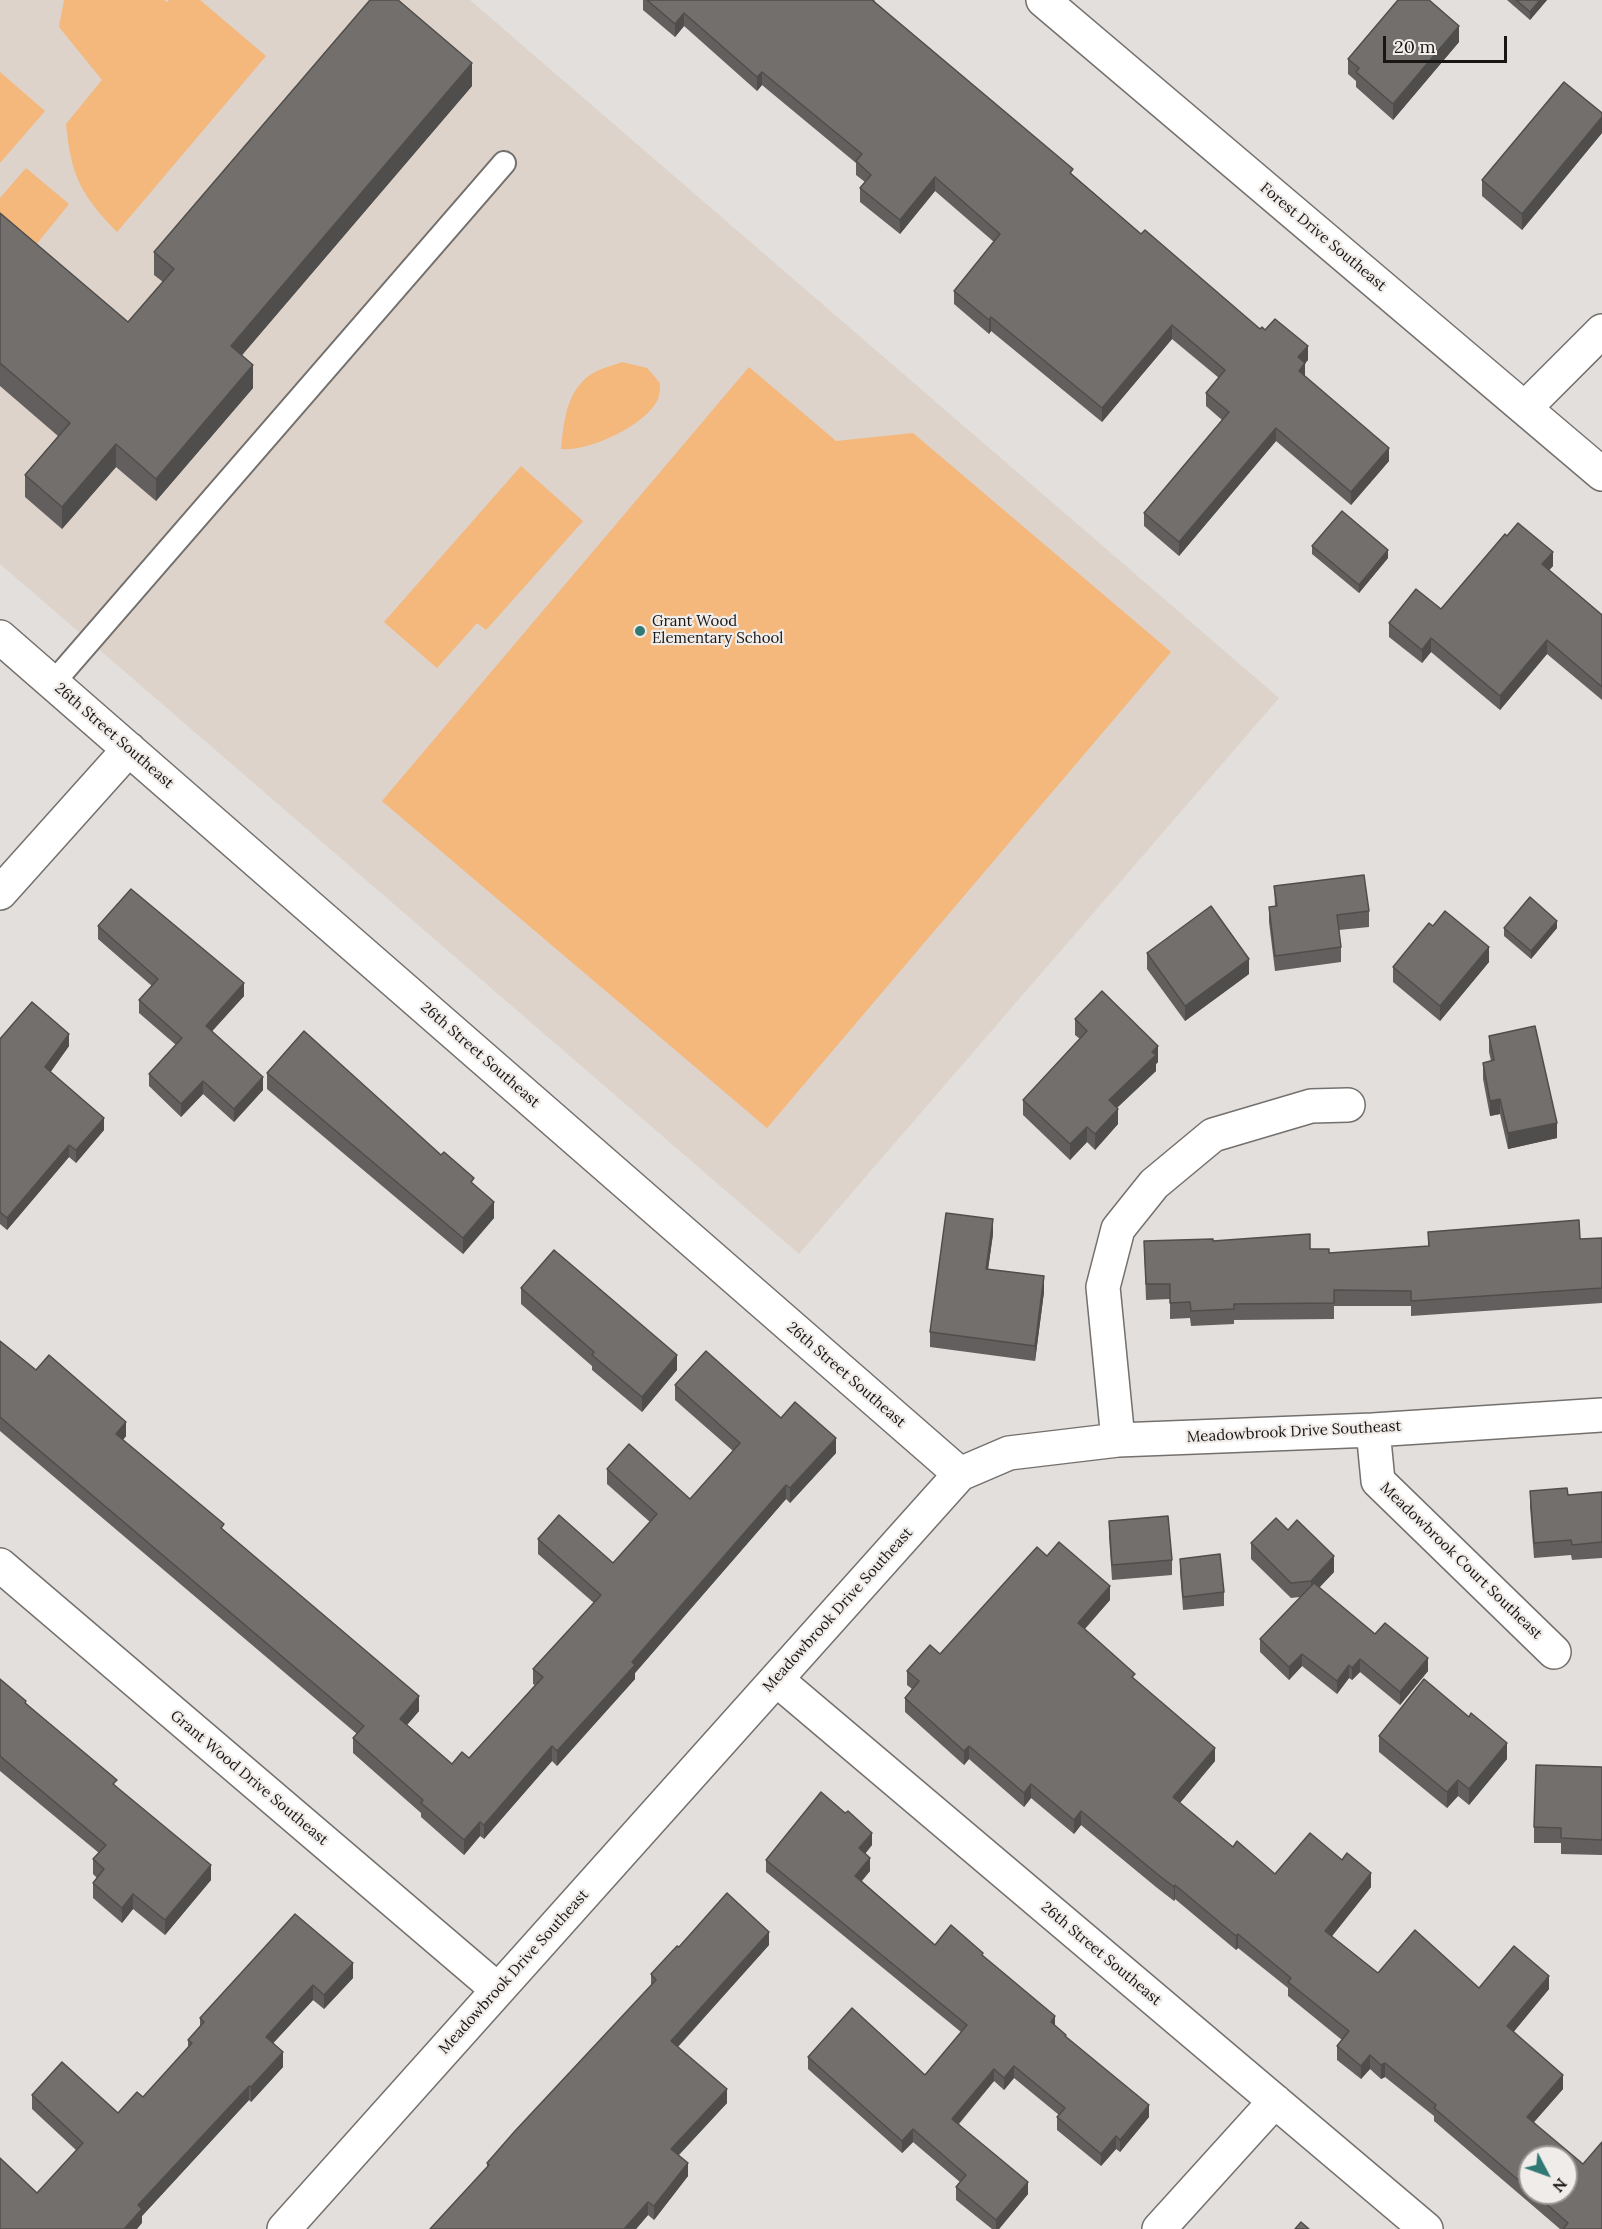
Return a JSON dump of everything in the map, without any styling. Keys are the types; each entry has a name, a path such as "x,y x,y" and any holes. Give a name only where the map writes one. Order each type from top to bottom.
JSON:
{"street":[{"name":"Forest Drive Southeast","path":"1043,0 1602,474"},
{"path":"1525,408 1602,331"},
{"name":"26th Street Southeast","path":"0,637 960,1474"},
{"path":"0,893 129,748"},
{"path":"1118,1440 1103,1287 1118,1229 1154,1184 1213,1135 1311,1106 1348,1105"},
{"name":"Meadowbrook Drive Southeast","path":"284,2229 960,1474 1009,1453 1118,1440 1373,1430 1602,1415"},
{"name":"Meadowbrook Court Southeast","path":"1373,1430 1378,1481 1554,1652"},
{"name":"Grant Wood Drive Southeast","path":"0,1565 498,1990"},
{"name":"26th Street Southeast","path":"777,1680 1426,2229"},
{"path":"1160,2229 1275,2101"}],"lane":[{"path":"53,682 504,163"}],"shaded area":[{"name":"Grant Wood Elementary School","path":"0,0 470,0 1279,698 799,1254 0,564"},
{"path":"64,0 164,0 167,2 169,0 200,0 266,56 117,232 86,195 71,158 66,124 102,80 59,27"},
{"path":"0,72 45,111 0,163"},
{"path":"26,168 69,204 35,246 0,217 0,198"},
{"path":"622,362 647,368 660,383 657,401 640,419 614,436 586,446 561,449 568,408 576,390 593,373"},
{"path":"749,367 836,441 913,433 1171,652 767,1128 382,801"},
{"path":"521,466 583,521 486,630 477,623 437,668 384,622"}],"building":[{"path":"370,0 398,0 472,63 231,346 253,365 156,479 116,444 62,507 25,475 70,423 0,363 0,213 128,322 174,269 154,252"},
{"path":"647,0 872,0 1073,169 1070,173 1141,234 1145,230 1260,329 1262,327 1265,330 1275,319 1308,346 1298,357 1305,363 1299,371 1389,448 1351,492 1276,428 1179,542 1144,513 1229,412 1206,393 1225,370 1172,325 1102,408 991,317 989,320 954,291 1000,234 935,177 900,220 860,188 871,175 856,161 862,154 762,72 757,77 684,13 675,24"},
{"path":"1398,0 1429,0 1459,26 1393,104 1356,72 1359,68 1348,59"},
{"path":"1516,0 1540,0 1530,12"},
{"path":"1564,82 1602,113 1602,117 1522,214 1482,180"},
{"path":"1342,511 1388,550 1359,585 1312,546"},
{"path":"1518,523 1553,552 1542,564 1602,615 1602,687 1547,640 1500,696 1431,638 1422,650 1389,623 1416,589 1441,609 1505,534 1507,536"},
{"path":"1364,875 1369,911 1337,915 1341,947 1275,956 1269,907 1277,906 1274,886"},
{"path":"131,889 244,983 206,1026 263,1077 234,1109 203,1081 181,1104 149,1074 182,1038 139,1000 158,979 98,926"},
{"path":"1530,897 1557,921 1531,951 1504,928"},
{"path":"1211,906 1249,959 1185,1006 1147,953"},
{"path":"1445,911 1489,947 1440,1006 1393,967 1429,923 1433,926"},
{"path":"1102,991 1158,1046 1152,1052 1156,1055 1109,1100 1118,1109 1095,1134 1087,1127 1070,1144 1023,1100 1087,1031 1075,1019"},
{"path":"32,1002 69,1034 45,1067 104,1118 76,1150 69,1145 7,1218 0,1212 0,1039"},
{"path":"1535,1026 1557,1123 1508,1133 1500,1099 1490,1101 1483,1063 1494,1060 1489,1036"},
{"path":"304,1031 441,1155 444,1152 474,1178 471,1182 494,1202 463,1238 267,1073"},
{"path":"946,1213 993,1219 986,1269 1044,1276 1035,1346 930,1332"},
{"path":"1579,1220 1580,1239 1602,1238 1602,1288 1411,1301 1411,1291 1334,1290 1334,1303 1234,1304 1234,1309 1191,1311 1190,1302 1170,1303 1170,1284 1146,1284 1144,1241 1213,1239 1213,1241 1310,1234 1310,1249 1329,1249 1329,1253 1429,1246 1428,1232"},
{"path":"554,1250 677,1355 642,1397 592,1355 594,1352 521,1288"},
{"path":"0,1341 36,1370 49,1355 126,1422 116,1434 224,1524 221,1528 419,1696 400,1719 452,1764 462,1752 469,1758 543,1677 533,1669 601,1595 538,1539 559,1515 613,1563 657,1514 607,1469 629,1444 690,1499 740,1443 675,1385 706,1351 781,1418 795,1402 836,1438 790,1488 786,1485 632,1662 635,1665 557,1751 552,1746 484,1825 480,1822 464,1840 421,1803 423,1800 353,1738 364,1726 0,1417"},
{"path":"1567,1488 1568,1495 1602,1492 1602,1542 1572,1545 1571,1540 1534,1543 1530,1491"},
{"path":"1168,1516 1172,1560 1112,1565 1109,1521"},
{"path":"1276,1518 1288,1530 1297,1520 1334,1556 1311,1581 1291,1583 1251,1543"},
{"path":"1059,1542 1110,1586 1078,1623 1135,1674 1132,1677 1215,1748 1173,1797 1233,1847 1237,1841 1275,1874 1310,1833 1342,1860 1347,1853 1371,1873 1325,1931 1378,1973 1415,1930 1479,1988 1514,1946 1549,1976 1507,2026 1563,2075 1527,2117 1560,2145 1518,2145 1518,2180 1434,2108 1436,2105 1385,2063 1381,2065 1370,2055 1361,2066 1337,2046 1349,2031 1288,1982 1291,1978 1238,1934 1236,1936 1081,1811 1074,1820 1031,1784 1024,1793 969,1746 964,1751 905,1698 919,1681 907,1671 930,1645 940,1654 1037,1547 1047,1556"},
{"path":"1220,1554 1224,1592 1183,1597 1180,1559"},
{"path":"1314,1583 1375,1634 1385,1623 1428,1658 1400,1692 1360,1659 1352,1668 1349,1665 1337,1681 1302,1654 1289,1667 1260,1639"},
{"path":"0,1679 26,1701 25,1703 117,1780 113,1784 211,1865 165,1920 133,1894 122,1908 93,1883 104,1869 93,1859 106,1845 0,1756"},
{"path":"1424,1679 1469,1717 1471,1713 1507,1743 1469,1789 1458,1780 1447,1792 1379,1736"},
{"path":"1536,1765 1602,1767 1602,1840 1561,1838 1561,1828 1534,1827"},
{"path":"821,1792 845,1813 848,1811 872,1833 859,1848 870,1858 855,1876 935,1945 951,1925 983,1953 982,1955 1055,2016 1051,2022 1065,2036 1149,2105 1120,2140 1116,2136 1101,2154 1057,2117 1065,2108 1014,2066 1004,2078 994,2069 952,2119 1028,2182 996,2220 956,2187 966,2175 913,2129 902,2141 808,2057 852,2008 925,2075 967,2025 766,1860"},
{"path":"727,1893 769,1932 671,2041 727,2089 671,2149 688,2163 654,2206 648,2202 624,2229 430,2229 489,2165 487,2163 515,2131 656,1980 651,1974 677,1946 679,1947"},
{"path":"295,1914 353,1963 324,1995 313,1985 266,2037 283,2052 138,2205 142,2209 124,2229 0,2229 0,2158 37,2193 83,2143 32,2095 62,2062 118,2113 137,2092 143,2097 192,2043 188,2040 204,2022 200,2018"},
{"path":"1602,2142 1602,2229 1563,2229 1568,2223 1548,2205 1578,2205 1578,2160 1583,2164"},
{"path":"1301,2222 1309,2229 1295,2229"}],"place":[{"name":"Grant Wood Elementary School","path":"640,631"}]}
